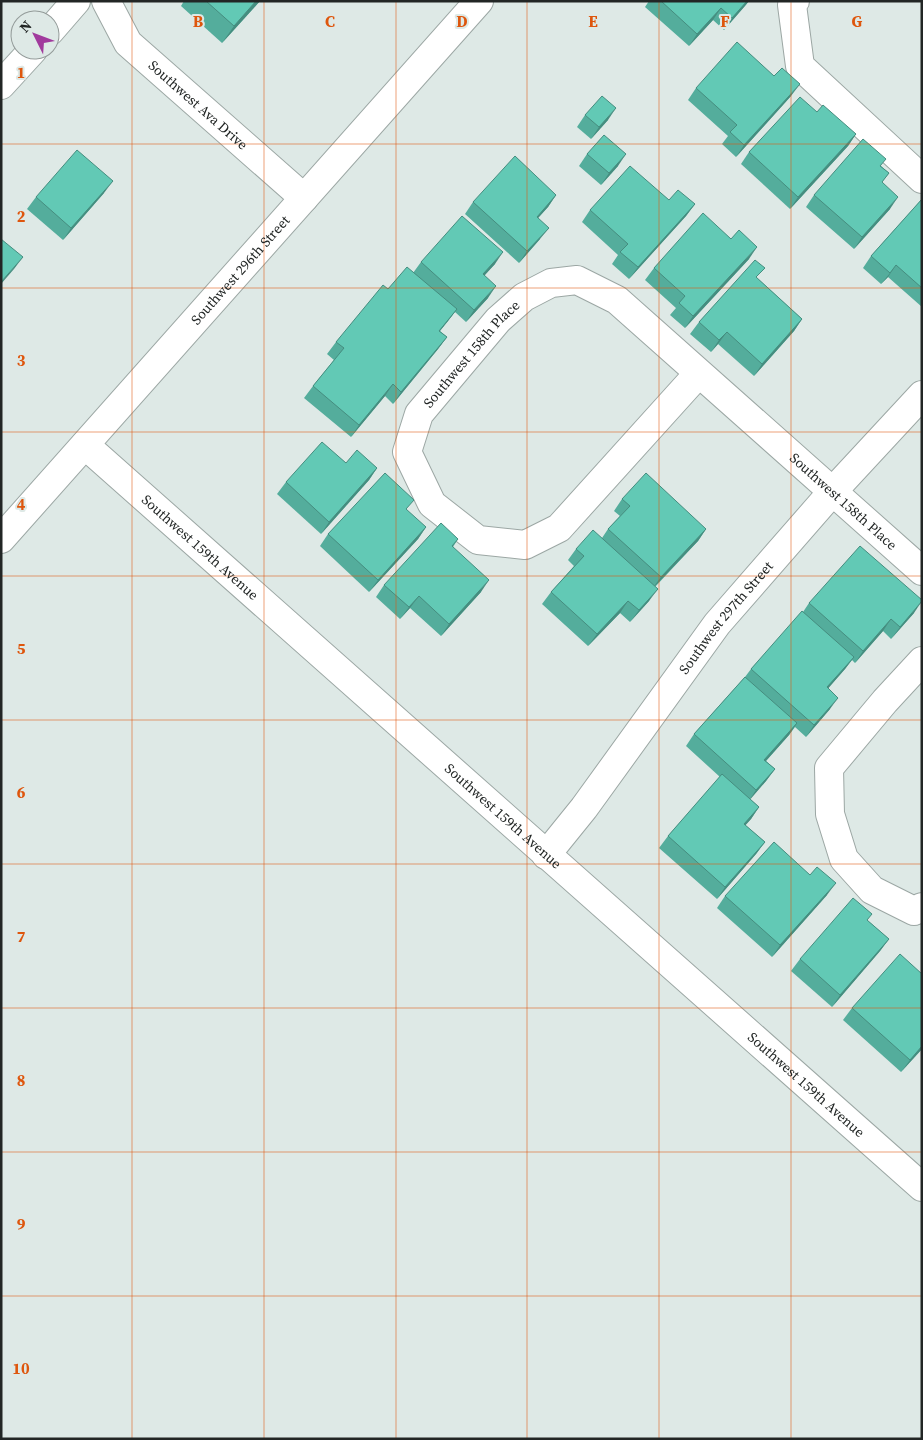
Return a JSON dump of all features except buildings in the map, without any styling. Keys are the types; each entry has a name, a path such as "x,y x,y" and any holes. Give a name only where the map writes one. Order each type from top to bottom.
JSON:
{"street":[{"path":"60,19 76,1"},
{"name":"Southwest Ava Drive","path":"106,1 128,43 304,198"},
{"name":"Southwest 296th Street","path":"1,539 479,1"},
{"path":"795,1 792,5 800,66 922,179"},
{"path":"1,85 24,60"},
{"name":"Southwest 158th Place","path":"700,373 558,528 525,545 478,540 470,534 432,504 407,452 419,414 498,320 524,297 551,283 577,280 617,300 700,373 834,491 922,571"},
{"name":"Southwest 297th Street","path":"546,855 584,808 717,624 834,491 922,395"},
{"name":"Southwest 159th Avenue","path":"85,445 922,1187"},
{"path":"922,661 885,701 829,768 830,814 844,859 872,890 914,910 922,908"}]}
